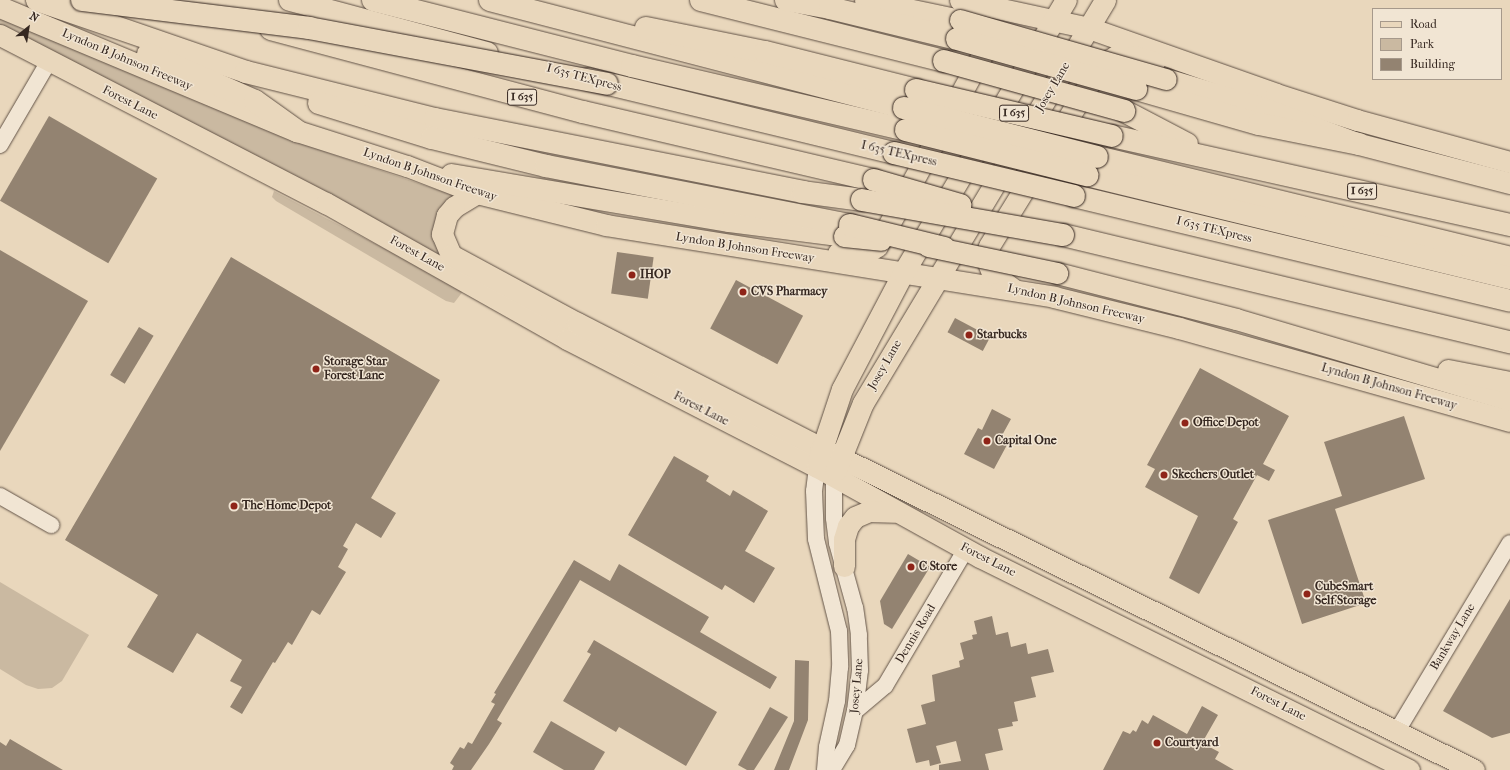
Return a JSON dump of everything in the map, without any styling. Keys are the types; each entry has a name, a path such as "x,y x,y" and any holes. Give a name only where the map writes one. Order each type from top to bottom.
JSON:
{"highway":[{"path":"19,0 256,101 297,131"},
{"path":"38,0 246,72 435,119 542,142 803,192 862,200 1063,235"},
{"path":"82,0 310,28 607,84"},
{"name":"I 635","path":"174,0 306,40 452,79 874,180 1063,235 1510,342"},
{"name":"I 635 TEXpress","path":"290,0 607,84 1510,301"},
{"name":"I 635 TEXpress","path":"373,0 451,18 632,66 1092,166 1510,278"},
{"path":"412,0 451,18"},
{"path":"490,0 904,108 1092,166 1510,258"},
{"name":"I 635","path":"502,0 765,52 916,90 1112,136 1510,225"},
{"path":"702,0 944,61 1124,111 1213,158"},
{"path":"786,0 830,8 959,15 1136,89 1259,124 1359,144"},
{"path":"246,72 281,90 432,138 847,230 944,248"}],"main road":[{"path":"865,0 959,15 1055,21 1089,28 1276,94 1357,120 1510,162"},
{"name":"Josey Lane","path":"824,464 836,404 903,273 1055,21 1066,0"},
{"name":"Josey Lane","path":"824,464 840,457 856,418 936,278 1105,0"},
{"name":"Lyndon B Johnson Freeway","path":"0,7 297,131 407,166 478,193 606,225 903,273 1014,289 1179,328 1510,420"},
{"path":"798,256 821,251 866,253 877,246 994,36 995,22 992,15 984,9 959,15"},
{"path":"959,15 1266,109 1359,144 1510,184"},
{"name":"Forest Lane","path":"0,35 477,279 780,426 824,464"},
{"path":"1014,289 992,273 986,257 989,246 1100,66 1116,56 1134,56 1172,68 1200,66"},
{"path":"407,166 699,216 847,230"},
{"path":"477,279 451,255 442,234 447,215 454,207 478,193"},
{"path":"944,248 1152,296 1340,349 1510,400"},
{"name":"Forest Lane","path":"477,279 654,385 824,464 900,513 966,549 1409,770"},
{"path":"1340,349 1510,382"},
{"path":"780,426 808,428 836,404"},
{"path":"856,418 861,452 902,488"},
{"path":"840,457 1474,770"},
{"path":"844,566 844,539 848,526 855,517 869,511 884,510 900,513"},
{"path":"1021,577 1034,553"},
{"path":"1185,658 1198,633"},
{"path":"1383,756 1397,731"}],"street":[{"path":"0,145 49,61"},
{"name":"Josey Lane","path":"824,464 844,566 856,608 860,643 860,670 855,711 847,745 832,770"},
{"name":"Josey Lane","path":"824,464 814,491 816,539 836,619 839,645 837,701 827,747 825,770"},
{"path":"0,496 51,525"},
{"name":"Bankway Lane","path":"1397,731 1510,543"},
{"name":"Dennis Road","path":"855,711 885,686 966,549"},
{"path":"839,645 860,643"}],"green space":[{"path":"0,17 329,153 453,195 440,254 438,255 0,29"},
{"path":"274,191 464,290 454,303 446,301 276,201 272,197"},
{"path":"0,582 89,635 62,681 52,688 38,689 26,685 0,669"}],"building":[{"path":"49,116 157,178 108,263 0,201"},
{"path":"0,250 88,301 0,451"},
{"name":"IHOP","path":"617,252 654,257 648,299 611,294"},
{"name":"The Home Depot","path":"231,257 440,380 371,498 396,513 381,538 356,523 343,546 348,549 338,567 346,572 320,615 312,610 292,645 288,642 275,663 273,662 242,714 230,707 242,687 230,681 242,660 197,633 173,673 127,647 158,595 65,540"},
{"name":"CVS Pharmacy","path":"736,280 803,316 777,364 710,329"},
{"name":"Starbucks","path":"955,318 990,337 983,351 947,332"},
{"path":"139,327 154,336 125,384 110,375"},
{"path":"1200,368 1289,416 1263,464 1275,470 1269,481 1257,475 1233,519 1238,522 1199,594 1169,578 1198,516 1145,487 1155,469 1147,465"},
{"name":"Capital One","path":"992,409 1011,419 1000,439 1008,443 994,469 964,454 978,428 982,430"},
{"path":"1404,416 1425,479 1335,509 1366,603 1302,624 1268,520 1342,496 1324,442"},
{"path":"674,456 709,476 706,481 730,496 733,490 768,511 745,551 775,568 754,603 725,585 722,590 628,535"},
{"path":"908,554 930,567 892,629 884,624 880,601"},
{"path":"574,560 610,581 619,564 709,617 700,632 777,677 770,689 580,580 497,720 502,723 489,744 471,770 452,770 454,766 450,763 460,747 464,749 468,742 472,744 495,704 491,702 496,694 494,693"},
{"path":"1510,599 1510,733 1492,738 1443,711"},
{"path":"992,616 996,635 1008,632 1011,647 1026,643 1028,654 1048,649 1054,672 1031,677 1036,697 1014,702 1018,721 1012,722 1013,726 998,729 1003,750 985,754 989,770 939,770 939,765 961,761 956,741 936,746 941,763 930,766 929,760 916,763 907,729 926,724 921,705 935,701 932,675 960,667 959,661 964,659 960,643 973,639 972,635 977,634 974,621"},
{"path":"594,640 717,712 686,766 619,727 616,732 563,701 591,654 587,652"},
{"path":"795,660 809,661 808,720 789,770 774,770 794,721"},
{"name":"Courtyard","path":"1202,706 1218,715 1202,743 1219,752 1215,759 1234,770 1103,770 1123,731 1130,734 1133,730 1136,732 1142,720 1148,724 1153,715 1187,734"},
{"path":"770,707 788,717 754,770 747,770 738,765"},
{"path":"551,721 605,752 594,770 564,770 533,752"},
{"path":"10,739 63,770 0,770 0,742 6,746"}],"place":[{"name":"IHOP","path":"632,275"},
{"name":"CVS Pharmacy","path":"743,292"},
{"name":"Starbucks","path":"969,335"},
{"name":"Storage Star Forest Lane","path":"316,369"},
{"name":"Office Depot","path":"1185,423"},
{"name":"Capital One","path":"987,441"},
{"name":"Skechers Outlet","path":"1164,475"},
{"name":"The Home Depot","path":"234,506"},
{"name":"C Store","path":"911,567"},
{"name":"CubeSmart Self Storage","path":"1307,594"},
{"name":"Courtyard","path":"1157,743"}]}
